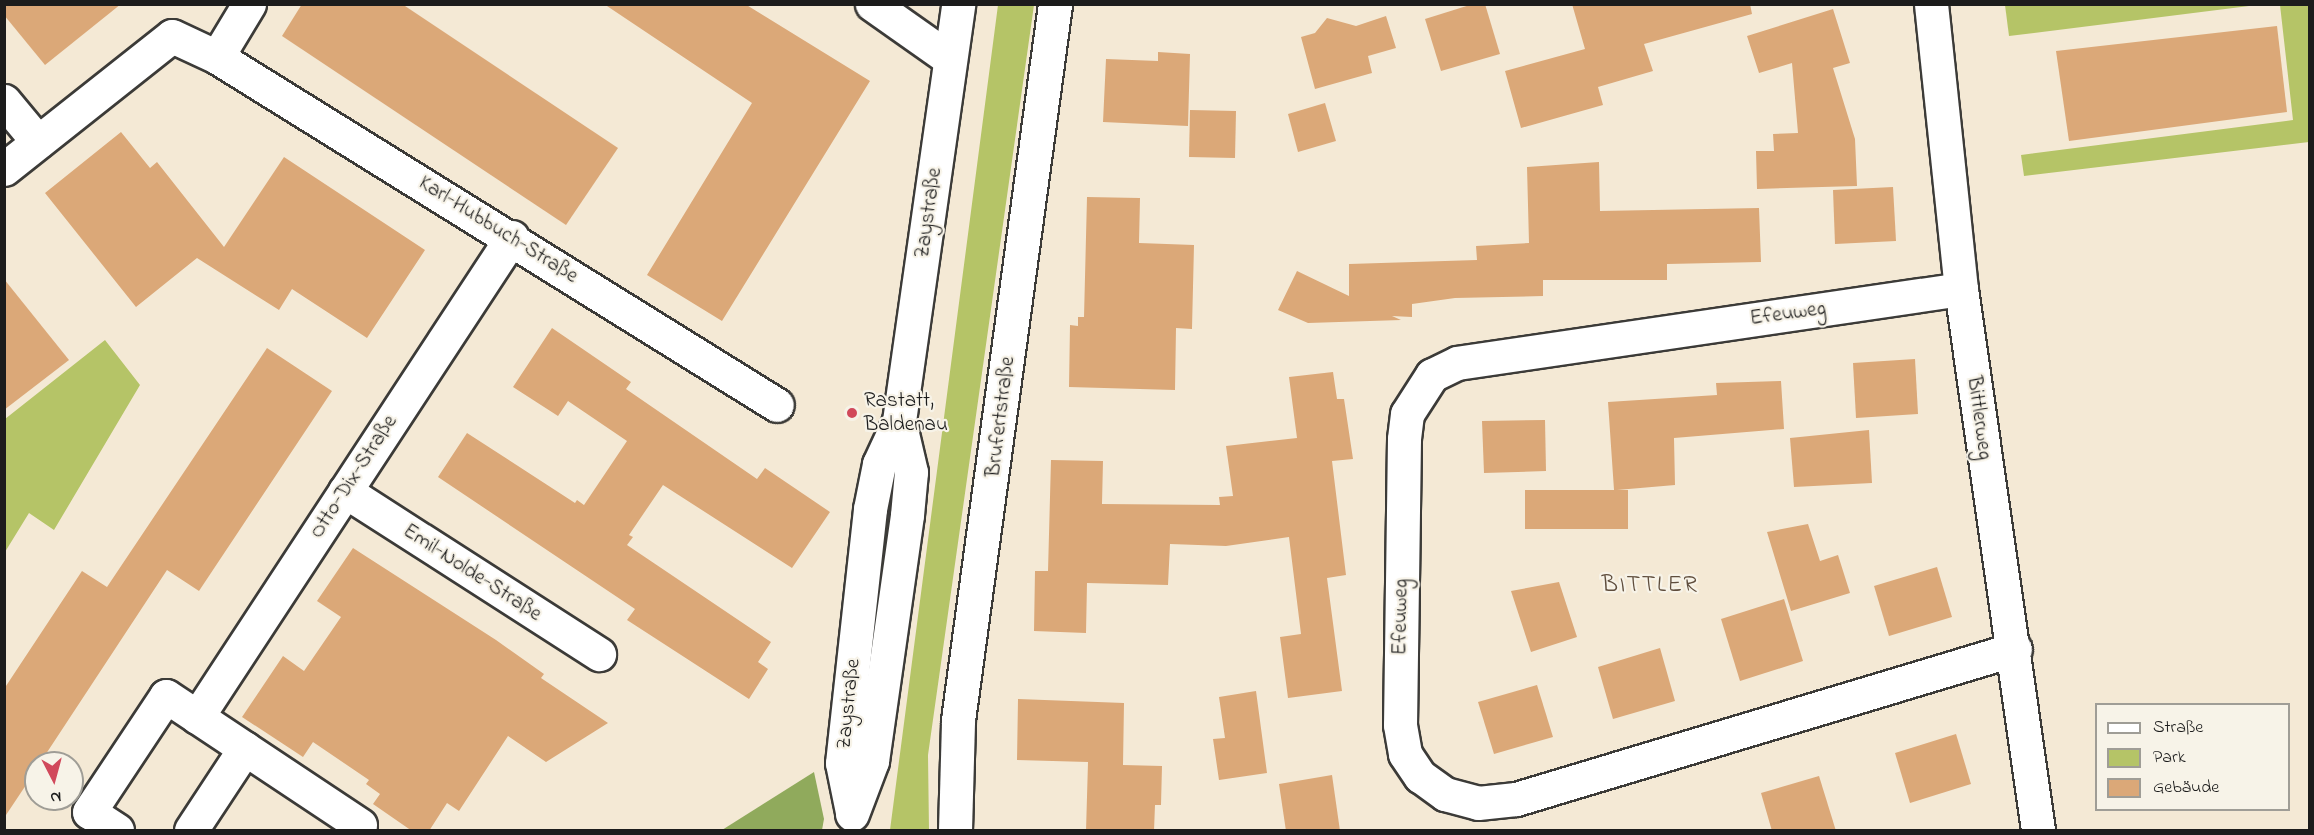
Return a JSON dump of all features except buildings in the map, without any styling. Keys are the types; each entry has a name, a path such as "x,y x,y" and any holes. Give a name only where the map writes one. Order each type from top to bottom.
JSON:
{"street":[{"path":"217,57 249,4"},
{"path":"872,4 950,59"},
{"name":"Zaystraße","path":"851,821 842,763 870,509 879,464 899,421 958,4"},
{"name":"Brufertstraße","path":"955,831 958,720 1055,4"},
{"name":"Bittlerweg","path":"1931,4 1961,289 2015,650 2038,831"},
{"name":"Karl-Hubbuch-Straße","path":"38,142 172,36 217,57 512,237 777,405"},
{"path":"4,101 38,142 4,169"},
{"name":"Otto-Dix-Straße","path":"197,717 512,237"},
{"name":"Efeuweg","path":"1961,289 1457,363 1432,375 1407,414 1404,439 1400,725 1405,754 1420,776 1445,794 1478,803 1516,799 2015,650"},
{"name":"Emil-Nolde-Straße","path":"345,491 599,654"},
{"path":"117,831 89,812 166,696 360,825"},
{"path":"191,831 245,748"}],"green space":[{"path":"2005,4 2257,5 2009,36"},
{"path":"998,5 1034,5 928,755 929,830 890,830"},
{"path":"2280,5 2309,5 2309,142 2024,176 2021,155 2293,120"},
{"path":"105,340 140,385 54,530 29,513 5,552 5,419"},
{"path":"814,772 824,819 822,830 722,830"}],"place":[{"name":"Rastatt, Baldenau","path":"852,413"}],"district":[{"name":"BITTLER","path":"1650,586"}]}
